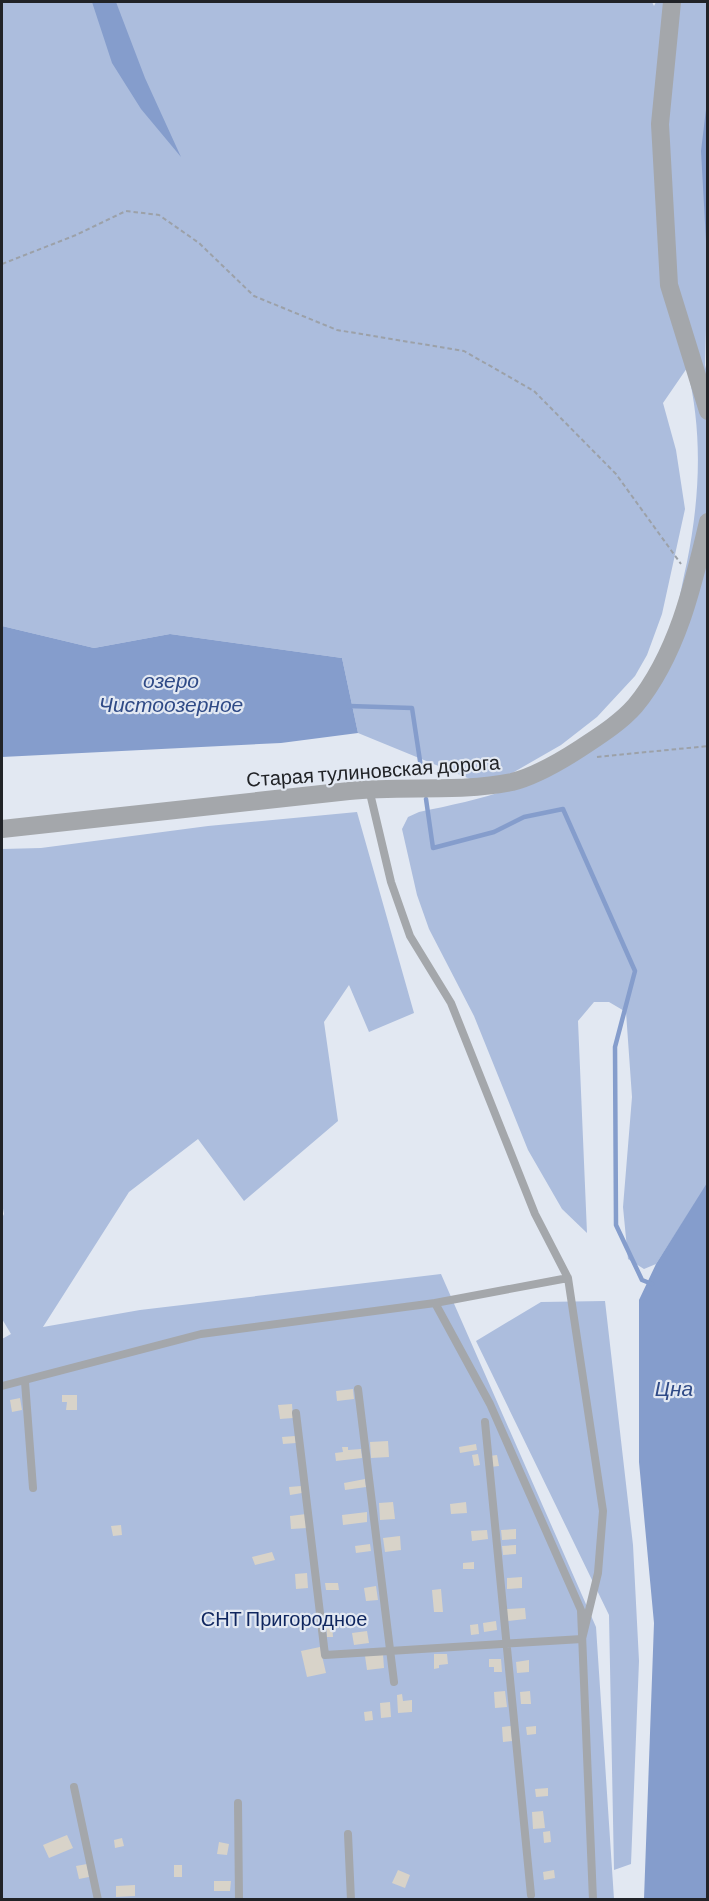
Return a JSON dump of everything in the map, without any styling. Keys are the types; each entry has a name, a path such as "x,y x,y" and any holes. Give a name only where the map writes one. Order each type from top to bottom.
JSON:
{"street":[{"path":"672,2 660,124 669,285 708,411"},
{"name":"Старая тулиновская дорога","path":"2,829 369,789 468,787 513,782 562,760 608,730 634,708 657,675 669,650 693,580 708,522"}],"lane":[{"path":"369,789 391,882 410,936 451,1003 536,1214 568,1278 603,1511 598,1573 582,1639"},
{"path":"2,1386 25,1382 201,1334 435,1303 568,1278"},
{"path":"435,1303 490,1404 581,1610 593,1899"},
{"path":"25,1382 33,1488"},
{"path":"358,1389 394,1682"},
{"path":"296,1413 325,1655 582,1639"},
{"path":"485,1422 531,1895"},
{"path":"74,1787 98,1899"},
{"path":"238,1803 239,1899"},
{"path":"348,1834 351,1899"}],"path":[{"path":"2,264 76,235 126,211 159,215 199,243 254,296 337,330 464,351 534,391 616,474 693,580"},
{"path":"596,757 708,746"}],"green space":[{"path":"2,2 652,2 654,6 656,2 707,2 708,125 704,197 708,259 705,365 708,377 708,1183 656,1264 644,1269 628,1259 623,1207 632,1097 626,1012 609,1002 594,1002 578,1021 587,1233 562,1209 528,1150 474,1016 429,929 417,895 402,829 408,817 419,812 508,790 529,780 587,739 617,713 631,699 654,668 664,650 675,617 695,513 698,465 696,416 687,368 663,403 676,450 685,509 662,614 647,655 635,676 597,717 561,745 500,780 480,783 358,733 342,658 170,634 94,648 2,626"},
{"name":"СНТ Пригородное","path":"357,812 414,1013 369,1032 349,985 324,1022 338,1121 244,1201 198,1139 129,1192 43,1327 140,1310 441,1274 596,1627 614,1899 2,1899 2,1339 11,1334 2,1319 2,1218 4,1214 2,1203 2,849 41,848 208,826"},
{"path":"605,1301 633,1545 639,1661 631,1864 614,1870 609,1615 476,1341 541,1302"}],"water":[{"path":"92,2 116,2 145,78 181,157 141,109 112,63"},
{"path":"707,101 707,259 701,151"},
{"name":"озеро Чистоозерное","path":"2,626 94,648 170,634 342,658 358,733 281,743 2,757"},
{"name":"Цна","path":"707,1183 707,1899 644,1899 654,1623 639,1462 639,1300 656,1264"}],"building":[{"path":"353,1389 354,1399 337,1401 336,1391"},
{"path":"62,1395 77,1395 77,1410 66,1410 67,1402 62,1402"},
{"path":"20,1398 22,1410 12,1412 10,1400"},
{"path":"292,1404 293,1418 280,1419 278,1405"},
{"path":"295,1436 296,1443 283,1444 282,1437"},
{"path":"388,1441 389,1457 371,1458 370,1442"},
{"path":"476,1444 477,1450 460,1453 459,1447"},
{"path":"342,1447 348,1447 348,1450 361,1449 362,1458 336,1461 335,1453 343,1452"},
{"path":"478,1454 480,1465 474,1466 472,1455"},
{"path":"497,1455 499,1466 490,1467 489,1456"},
{"path":"365,1479 366,1487 345,1490 344,1483"},
{"path":"301,1486 302,1493 290,1495 289,1487"},
{"path":"393,1502 395,1519 380,1520 379,1503"},
{"path":"466,1502 467,1513 451,1514 450,1504"},
{"path":"367,1512 367,1522 343,1525 342,1515"},
{"path":"306,1514 307,1528 291,1529 290,1516"},
{"path":"121,1525 122,1535 113,1536 111,1526"},
{"path":"516,1529 516,1539 502,1540 501,1530"},
{"path":"487,1530 488,1539 472,1541 471,1531"},
{"path":"400,1536 401,1550 385,1552 383,1538"},
{"path":"370,1544 371,1551 356,1553 355,1546"},
{"path":"516,1545 516,1554 503,1555 502,1546"},
{"path":"272,1552 275,1560 255,1565 252,1557"},
{"path":"474,1562 474,1569 463,1569 463,1563"},
{"path":"307,1573 308,1588 296,1589 295,1574"},
{"path":"522,1577 522,1588 507,1589 507,1578"},
{"path":"325,1583 338,1583 339,1590 326,1590"},
{"path":"376,1586 378,1600 366,1601 364,1588"},
{"path":"441,1589 443,1612 434,1612 432,1590"},
{"path":"525,1608 526,1619 507,1621 507,1609"},
{"path":"496,1621 497,1630 484,1632 483,1623"},
{"path":"478,1624 479,1634 471,1635 470,1625"},
{"path":"326,1625 332,1625 333,1637 327,1637"},
{"path":"367,1631 369,1643 354,1645 352,1633"},
{"path":"320,1647 326,1673 307,1677 301,1651"},
{"path":"383,1654 384,1668 367,1670 365,1656"},
{"path":"434,1654 447,1654 448,1664 439,1665 439,1668 434,1669"},
{"path":"489,1659 501,1659 502,1672 494,1672 494,1667 489,1667"},
{"path":"529,1660 529,1672 517,1673 516,1662"},
{"path":"505,1691 507,1707 495,1708 494,1692"},
{"path":"530,1691 531,1704 521,1704 520,1692"},
{"path":"402,1694 403,1701 412,1700 412,1712 398,1713 397,1695"},
{"path":"390,1702 391,1717 381,1718 380,1703"},
{"path":"372,1711 373,1720 365,1721 364,1712"},
{"path":"511,1726 512,1741 503,1742 502,1727"},
{"path":"536,1726 536,1734 527,1735 526,1727"},
{"path":"548,1788 548,1796 536,1797 535,1789"},
{"path":"543,1811 545,1828 533,1829 532,1812"},
{"path":"550,1831 551,1842 544,1843 543,1832"},
{"path":"67,1835 73,1848 49,1858 43,1845"},
{"path":"122,1838 124,1846 115,1848 114,1840"},
{"path":"219,1842 229,1844 227,1855 217,1854"},
{"path":"87,1864 89,1877 79,1879 76,1866"},
{"path":"174,1865 182,1865 182,1877 174,1877"},
{"path":"398,1870 410,1875 405,1888 392,1883"},
{"path":"554,1870 555,1878 544,1880 543,1872"},
{"path":"214,1881 231,1881 230,1891 214,1891"},
{"path":"135,1885 135,1896 116,1897 116,1886"}],"waterway":[{"path":"349,706 412,708 422,774"},
{"path":"426,799 433,848 494,832 524,817 563,809 635,971 615,1047 616,1225 642,1280 652,1284"}]}
